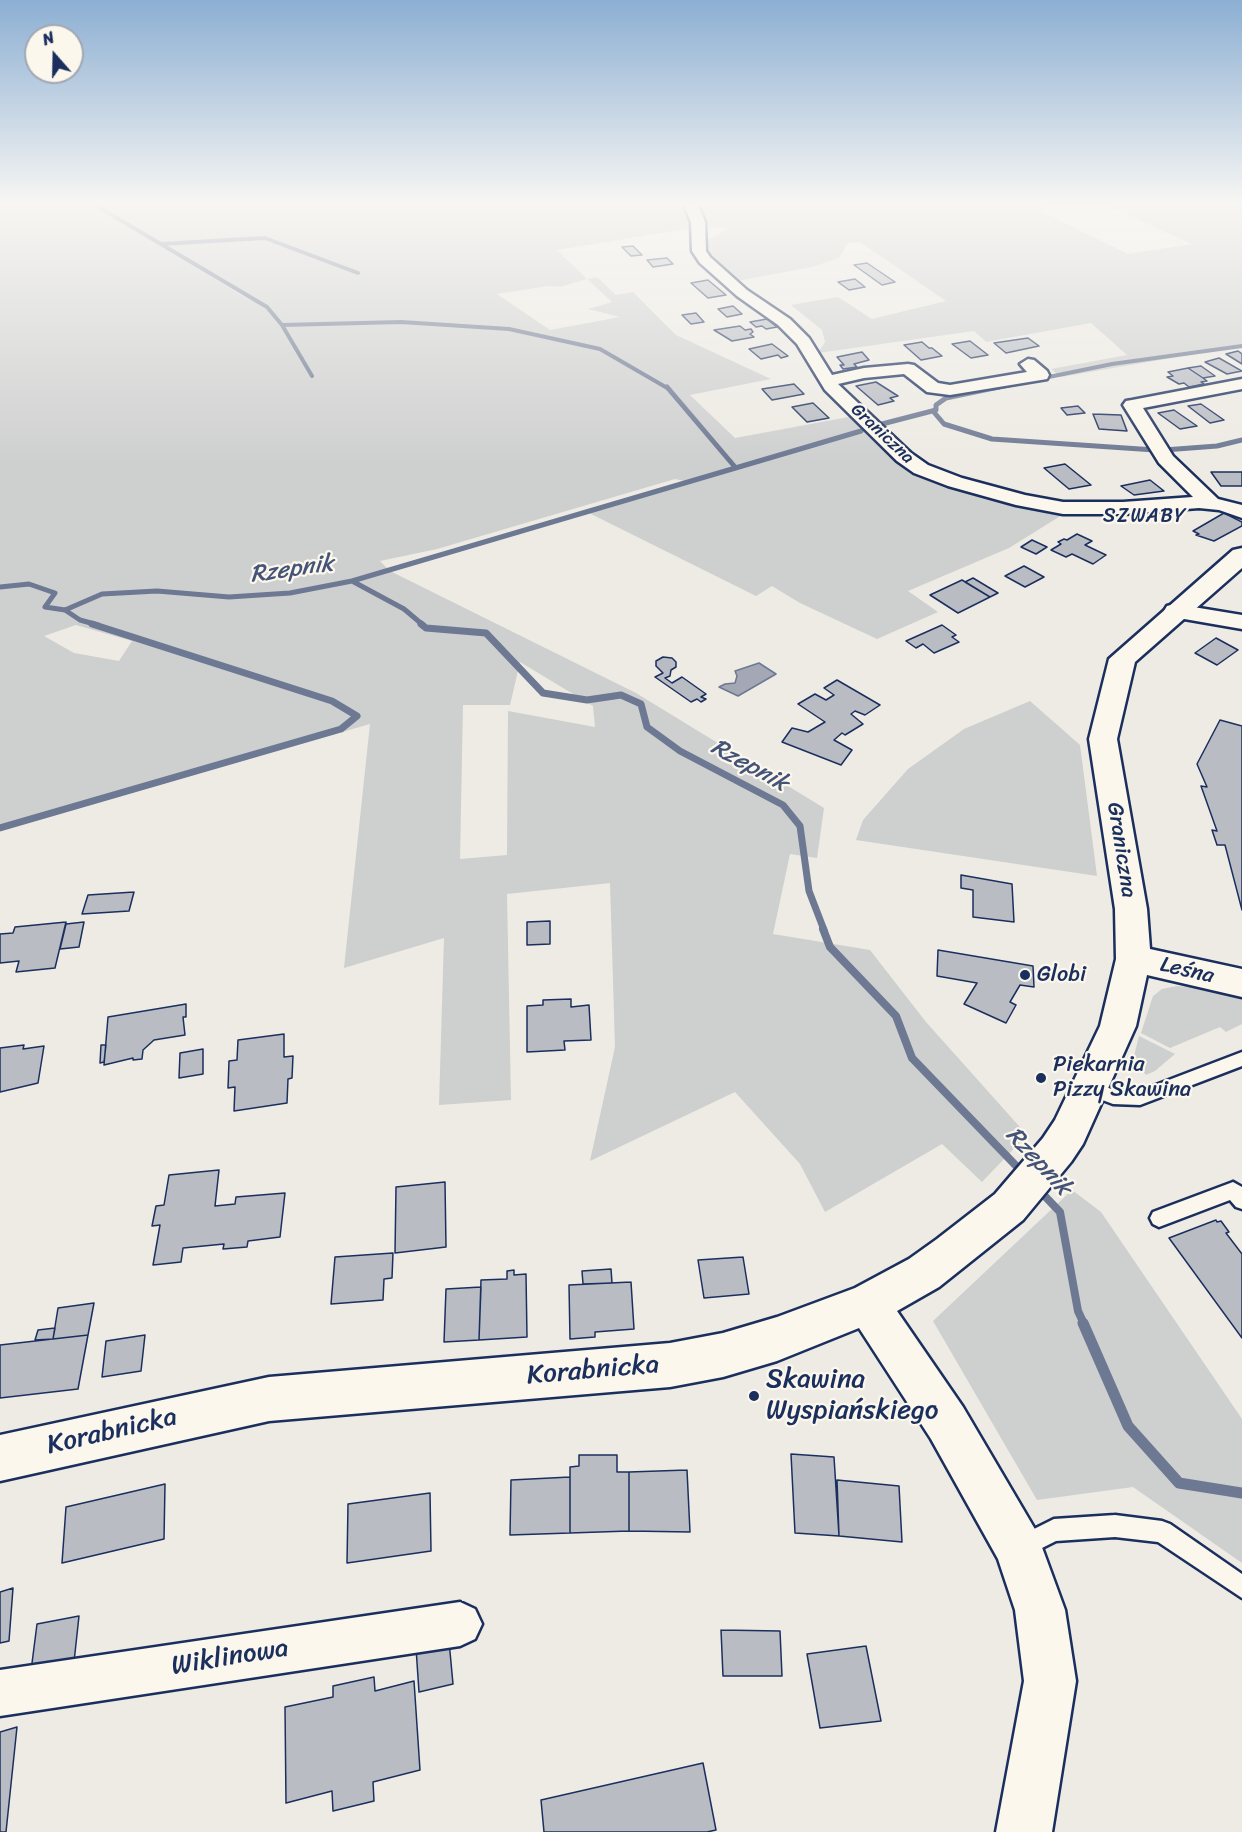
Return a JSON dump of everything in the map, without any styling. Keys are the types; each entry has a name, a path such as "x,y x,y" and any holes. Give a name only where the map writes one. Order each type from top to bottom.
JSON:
{"street":[{"name":"Graniczna","path":"739,290 796,333 826,381 904,457 921,469 956,482 1023,501 1063,508 1123,508 1211,503 1242,512"},
{"path":"826,381 871,372 908,369 933,388 950,390 1041,375 1028,364"},
{"path":"1211,503 1166,459 1132,405 1242,384"},
{"name":"Graniczna","path":"1090,1089 1118,1026 1132,959 1131,909 1103,739 1122,659 1174,611 1242,555"},
{"path":"1174,611 1242,622"},
{"name":"Leśna","path":"1132,959 1242,983"},
{"name":"Korabnicka","path":"0,1458 269,1399 670,1365 713,1357 777,1339 868,1304 924,1273 1009,1207 1057,1150 1069,1132 1090,1089"},
{"path":"868,1304 947,1423 1019,1548 1041,1610 1050,1682 1024,1832"},
{"name":"Wiklinowa","path":"0,1693 460,1624"}],"lane":[{"path":"1090,1089 1113,1097 1140,1098 1242,1059"},
{"path":"1159,1218 1233,1190 1242,1201"},
{"path":"1019,1548 1054,1530 1116,1526 1162,1532 1242,1587"}],"shaded area":[{"path":"0,290 234,290 250,300 237,290 520,290 497,294 550,330 620,317 588,309 612,302 599,290 611,290 616,295 633,292 676,335 771,379 690,395 735,438 854,416 952,484 1034,510 1062,515 1009,548 908,591 938,612 877,639 800,603 772,586 756,596 589,513 689,482 675,479 437,549 380,561 390,571 636,693 824,808 817,858 790,854 773,934 870,950 926,1022 1027,1135 982,1182 942,1144 825,1212 800,1164 735,1092 590,1161 615,1047 610,883 507,894 511,1100 439,1105 444,938 344,968 370,724 0,831","holes":["76,625 132,641 119,661 74,653 44,636","520,662 593,706 595,727 508,711 507,855 460,859 463,705 510,705"]},
{"path":"931,290 1242,290 1242,346 1061,377 1051,369 1127,355 1091,323 986,342 974,331 818,353 825,342 822,330 791,305 838,297 872,319 946,301"},
{"path":"759,663 776,674 738,696 719,687 735,683 737,676 735,671"},
{"path":"1030,701 1080,745 1097,876 856,840 863,820 908,769 964,729"},
{"path":"1177,986 1242,995 1242,1024 1226,1032 1220,1027 1170,1048 1141,1033 1153,996 1162,989"},
{"path":"1139,1036 1175,1054 1155,1071 1146,1075 1133,1060"},
{"path":"1072,1190 1101,1212 1242,1419 1242,1563 1133,1487 1037,1500 933,1321"}],"building":[{"path":"699,290 721,290 726,295 708,298"},
{"path":"733,306 742,314 727,317 718,309"},
{"path":"696,313 704,322 691,324 682,315"},
{"path":"767,319 777,327 766,329 762,326 756,327 750,322"},
{"path":"740,326 745,330 751,329 753,332 750,334 754,337 732,341 714,330"},
{"path":"1028,338 1039,346 1006,353 994,343"},
{"path":"970,341 988,355 971,358 952,344"},
{"path":"922,342 942,356 921,360 904,345"},
{"path":"772,344 788,356 781,358 778,355 761,359 749,349"},
{"path":"1238,351 1242,354 1242,364 1226,354"},
{"path":"862,352 869,360 854,364 857,367 843,369 840,365 844,365 837,357"},
{"path":"1219,358 1242,371 1227,374 1205,362"},
{"path":"1201,366 1215,376 1203,378 1188,368"},
{"path":"1188,368 1207,381 1201,382 1204,384 1189,387 1167,377 1173,376 1168,372"},
{"path":"876,382 898,396 890,398 894,401 878,405 856,386"},
{"path":"794,384 804,394 772,400 762,389"},
{"path":"813,403 829,418 807,422 792,407"},
{"path":"1201,404 1224,420 1210,423 1188,406"},
{"path":"1078,406 1085,413 1067,415 1061,408"},
{"path":"1174,410 1197,426 1180,429 1158,413"},
{"path":"1093,414 1121,415 1127,431 1099,429"},
{"path":"1065,464 1091,485 1069,489 1044,468"},
{"path":"1211,472 1242,472 1242,486 1221,486"},
{"path":"1150,480 1164,491 1134,495 1121,486"},
{"path":"1224,513 1242,522 1242,526 1214,541 1196,535 1199,534 1193,531"},
{"path":"1077,534 1092,541 1085,545 1106,555 1093,564 1072,554 1066,557 1051,550 1061,544 1058,542"},
{"path":"1032,540 1047,547 1036,554 1021,547"},
{"path":"1024,566 1044,577 1025,587 1005,576"},
{"path":"973,578 998,593 990,597 965,582"},
{"path":"962,580 990,597 958,613 930,595"},
{"path":"942,625 956,635 952,637 959,642 934,653 923,644 916,648 906,641"},
{"path":"1216,638 1238,650 1217,665 1195,653"},
{"path":"663,657 672,658 676,662 676,667 671,670 670,676 665,678 672,683 682,677 706,694 701,697 706,699 701,702 697,699 691,702 655,677 663,673 656,666 656,661"},
{"path":"837,680 880,705 865,715 855,711 851,714 863,724 845,735 842,733 834,740 852,750 841,765 782,742 792,728 808,732 825,722 798,704 815,694 826,700 834,695 824,688"},
{"path":"1220,720 1242,726 1242,910 1225,845 1217,845 1212,830 1217,831 1201,786 1207,787 1197,764"},
{"path":"961,875 1012,884 1014,922 973,917 973,890 961,888"},
{"path":"134,892 129,911 82,914 88,895"},
{"path":"550,921 550,944 527,945 527,922"},
{"path":"66,922 55,968 16,972 19,961 0,963 0,934 13,933 15,927"},
{"path":"84,922 79,947 60,949 66,924"},
{"path":"938,950 1033,966 1034,987 1020,985 1010,1002 1016,1005 1006,1023 964,1004 977,983 937,976"},
{"path":"571,999 571,1007 589,1005 591,1040 564,1041 565,1050 527,1052 527,1006 543,1005 543,1000"},
{"path":"186,1004 186,1017 183,1017 185,1035 154,1040 143,1050 142,1059 133,1060 133,1058 104,1065 108,1017"},
{"path":"284,1034 284,1057 293,1056 292,1078 288,1079 287,1103 234,1111 235,1087 228,1088 229,1061 237,1060 238,1040"},
{"path":"24,1045 23,1049 44,1046 38,1083 0,1092 0,1048"},
{"path":"101,1045 106,1045 104,1062 100,1063"},
{"path":"203,1049 203,1074 179,1078 180,1053"},
{"path":"219,1170 215,1206 235,1204 236,1197 285,1193 280,1237 248,1241 247,1247 223,1249 224,1244 183,1248 181,1262 153,1265 160,1225 152,1226 156,1206 164,1205 169,1175"},
{"path":"445,1182 446,1247 395,1253 396,1187"},
{"path":"1216,1220 1221,1221 1229,1232 1226,1233 1242,1254 1242,1338 1169,1238"},
{"path":"393,1253 392,1278 384,1279 383,1300 331,1304 335,1257"},
{"path":"743,1257 749,1294 704,1298 698,1260"},
{"path":"611,1269 612,1283 583,1284 582,1271"},
{"path":"514,1270 514,1275 526,1274 527,1337 479,1340 481,1280 507,1279 507,1271"},
{"path":"631,1282 634,1329 595,1332 595,1337 570,1339 569,1285"},
{"path":"481,1287 479,1340 444,1342 446,1289"},
{"path":"94,1303 88,1335 53,1339 58,1308"},
{"path":"55,1328 53,1339 35,1340 38,1330"},
{"path":"88,1335 78,1389 0,1398 0,1345"},
{"path":"145,1335 141,1371 102,1377 106,1341"},
{"path":"791,1454 834,1457 839,1536 795,1533"},
{"path":"579,1455 617,1455 617,1472 629,1472 629,1531 570,1533 570,1467 579,1466"},
{"path":"687,1470 690,1532 629,1531 629,1472"},
{"path":"570,1477 570,1533 510,1535 511,1480"},
{"path":"837,1480 899,1486 902,1542 839,1536"},
{"path":"165,1484 164,1539 62,1563 66,1507"},
{"path":"430,1493 431,1551 347,1563 348,1504"},
{"path":"13,1588 9,1641 0,1643 0,1592"},
{"path":"79,1616 74,1662 31,1671 37,1624"},
{"path":"721,1630 780,1631 782,1676 723,1676"},
{"path":"449,1641 453,1684 419,1692 416,1648"},
{"path":"866,1646 881,1721 820,1728 807,1654"},
{"path":"374,1677 375,1691 414,1681 420,1770 373,1782 374,1801 333,1811 332,1791 286,1803 285,1707 333,1697 333,1686"},
{"path":"17,1727 6,1832 0,1832 0,1732"},
{"path":"703,1763 716,1830 707,1832 544,1832 541,1800"}],"waterway":[{"path":"239,290 267,307 282,325"},
{"path":"282,325 401,322 509,329 600,349 668,389"},
{"path":"282,325 312,376"},
{"path":"1039,379 1112,364 1242,346"},
{"path":"991,389 1016,384"},
{"path":"882,424 936,410 936,405 946,398 999,387"},
{"path":"668,389 735,467"},
{"path":"933,411 944,424 992,439 1155,450"},
{"path":"352,581 861,431"},
{"path":"1164,450 1217,446 1242,440"},
{"name":"Rzepnik","path":"65,610 102,594 157,591 229,597 290,593 352,581"},
{"name":"Rzepnik","path":"352,581 404,609 423,625"},
{"name":"Rzepnik","path":"0,587 29,584 55,593 45,607 65,610"},
{"path":"65,610 80,620 98,625"},
{"path":"0,828 341,729 357,716 332,701 92,624"},
{"name":"Rzepnik","path":"421,624 426,628 486,633 543,693 587,700 621,695 641,704 647,727 680,751 783,805 800,826 809,891 824,930"},
{"name":"Rzepnik","path":"823,929 830,947 896,1016 912,1058 1024,1174"},
{"name":"Rzepnik","path":"1038,1189 1060,1212 1078,1311 1084,1324"},
{"name":"Rzepnik","path":"1083,1323 1128,1426 1179,1483 1242,1493"}],"place":[{"name":"Globi","path":"1025,975"},
{"name":"Piekarnia Pizzy Skawina","path":"1041,1078"},
{"name":"Skawina Wyspiańskiego","path":"754,1396"}],"district":[{"name":"SZWABY","path":"1145,517"}]}
